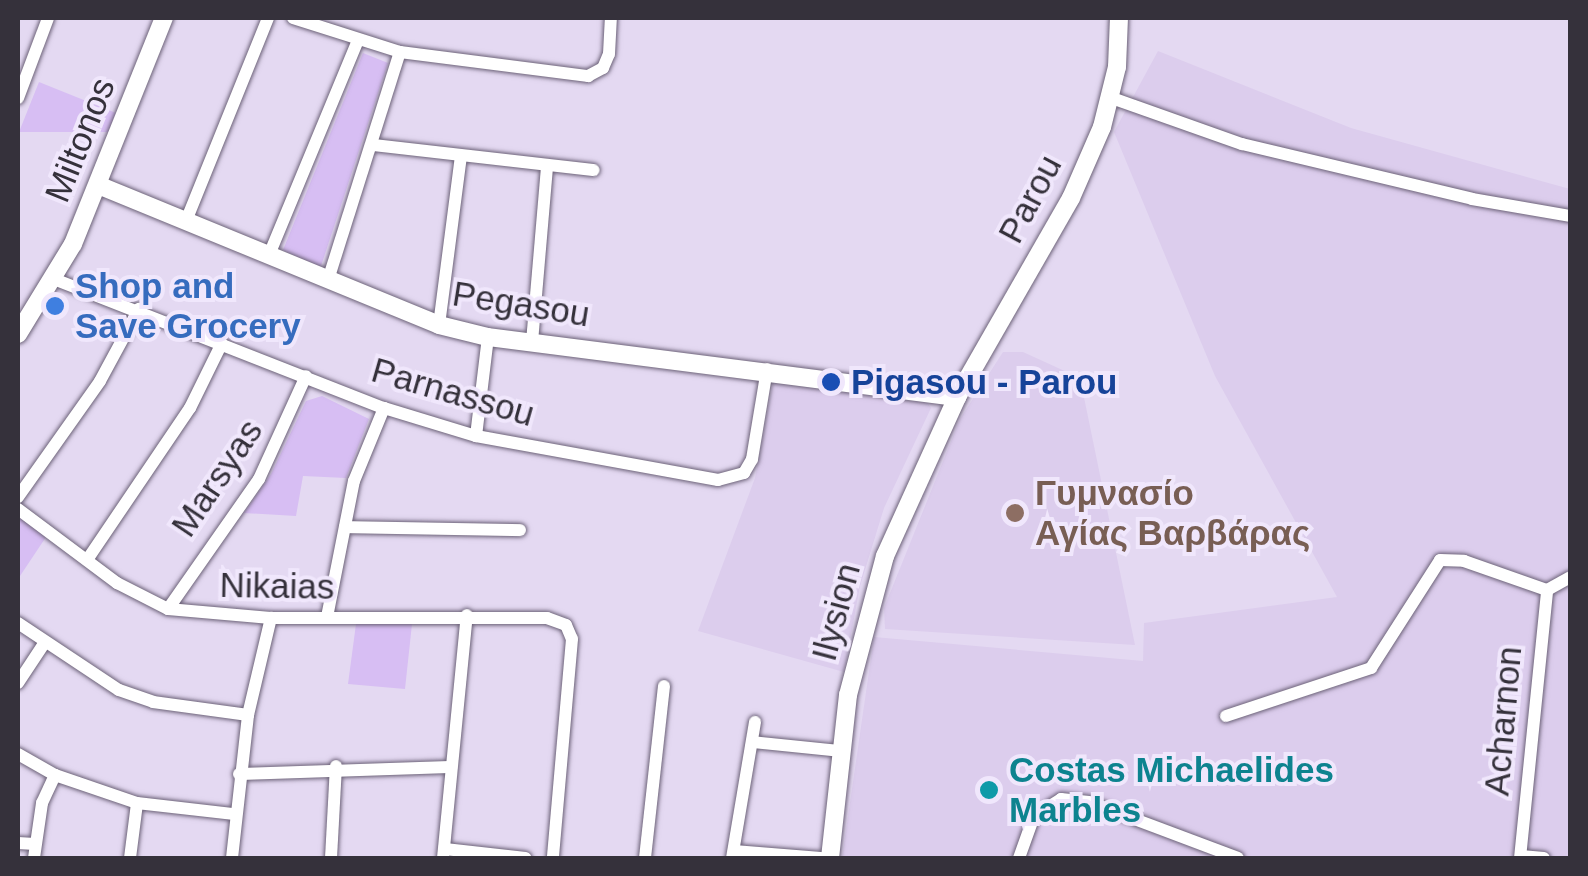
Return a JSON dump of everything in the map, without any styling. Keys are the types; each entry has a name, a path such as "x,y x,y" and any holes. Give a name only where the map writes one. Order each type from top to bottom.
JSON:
{"street":[{"path":"18,98 48,18"},
{"name":"Miltonos","path":"18,334 54,279 98,186 164,18"},
{"path":"186,221 268,18"},
{"path":"293,18 357,42 400,52 588,76 603,68 612,18"},
{"name":"Parou","path":"957,397 1071,198 1109,97 1119,18"},
{"path":"270,255 357,42"},
{"path":"328,280 400,52"},
{"path":"1109,97 1242,144 1570,216"},
{"path":"373,145 594,170"},
{"path":"440,325 461,156"},
{"path":"532,342 547,167"},
{"name":"Pegasou","path":"98,186 440,325 488,337 767,369 957,397"},
{"name":"Parnassou","path":"54,279 139,309 384,408 476,436 733,480 752,459 767,369"},
{"path":"18,497 100,381 139,309"},
{"path":"476,436 488,337"},
{"path":"88,560 190,408 222,343"},
{"name":"Marsyas","path":"168,609 259,479 306,376"},
{"name":"Ilysion","path":"830,858 856,652 885,556 957,397"},
{"path":"327,617 354,482 384,408"},
{"name":"Nikaias","path":"18,508 142,599 168,609 272,618 468,615 566,625 572,639 553,858"},
{"path":"345,527 520,530"},
{"path":"1226,716 1370,668 1440,560 1464,561 1547,590 1570,577"},
{"name":"Acharnon","path":"1520,857 1547,590"},
{"path":"468,615 444,854 525,858"},
{"path":"232,858 238,774 272,618"},
{"path":"18,623 119,690 153,702 248,715"},
{"path":"18,683 45,642"},
{"path":"644,858 664,686"},
{"path":"755,722 733,855 820,858"},
{"path":"752,742 841,751"},
{"path":"18,754 54,775 137,803 234,814"},
{"path":"238,774 336,766 451,767"},
{"path":"331,858 336,766"},
{"path":"18,843 35,851 54,775"},
{"path":"1019,858 1034,816 1061,799 1089,802 1238,858"},
{"path":"130,858 137,803"},
{"path":"1520,857 1544,858"}],"shaded area":[{"path":"1158,51 1351,128 1570,189 1570,858 842,858 874,637 1143,661 1144,623 1337,597 1215,376 1114,132"},
{"path":"363,53 388,63 320,269 283,250"},
{"path":"39,82 116,113 109,132 19,132"},
{"name":"Γυμνασίο Αγίας Βαρβάρας","path":"1003,352 1023,352 1080,378 1135,645 885,629 884,608 960,419"},
{"path":"775,373 925,399 931,408 884,508 860,586 844,672 698,631 755,478"},
{"path":"322,396 369,419 346,478 303,476 296,516 244,513 271,474 306,401"},
{"path":"18,519 48,534 18,579"},
{"path":"356,624 412,624 405,689 348,684"}],"place":[{"name":"Shop and Save Grocery","path":"55,306"},
{"name":"Pigasou - Parou","path":"831,382"},
{"name":"Γυμνασίο Αγίας Βαρβάρας","path":"1015,513"},
{"name":"Costas Michaelides Marbles","path":"989,790"}]}
